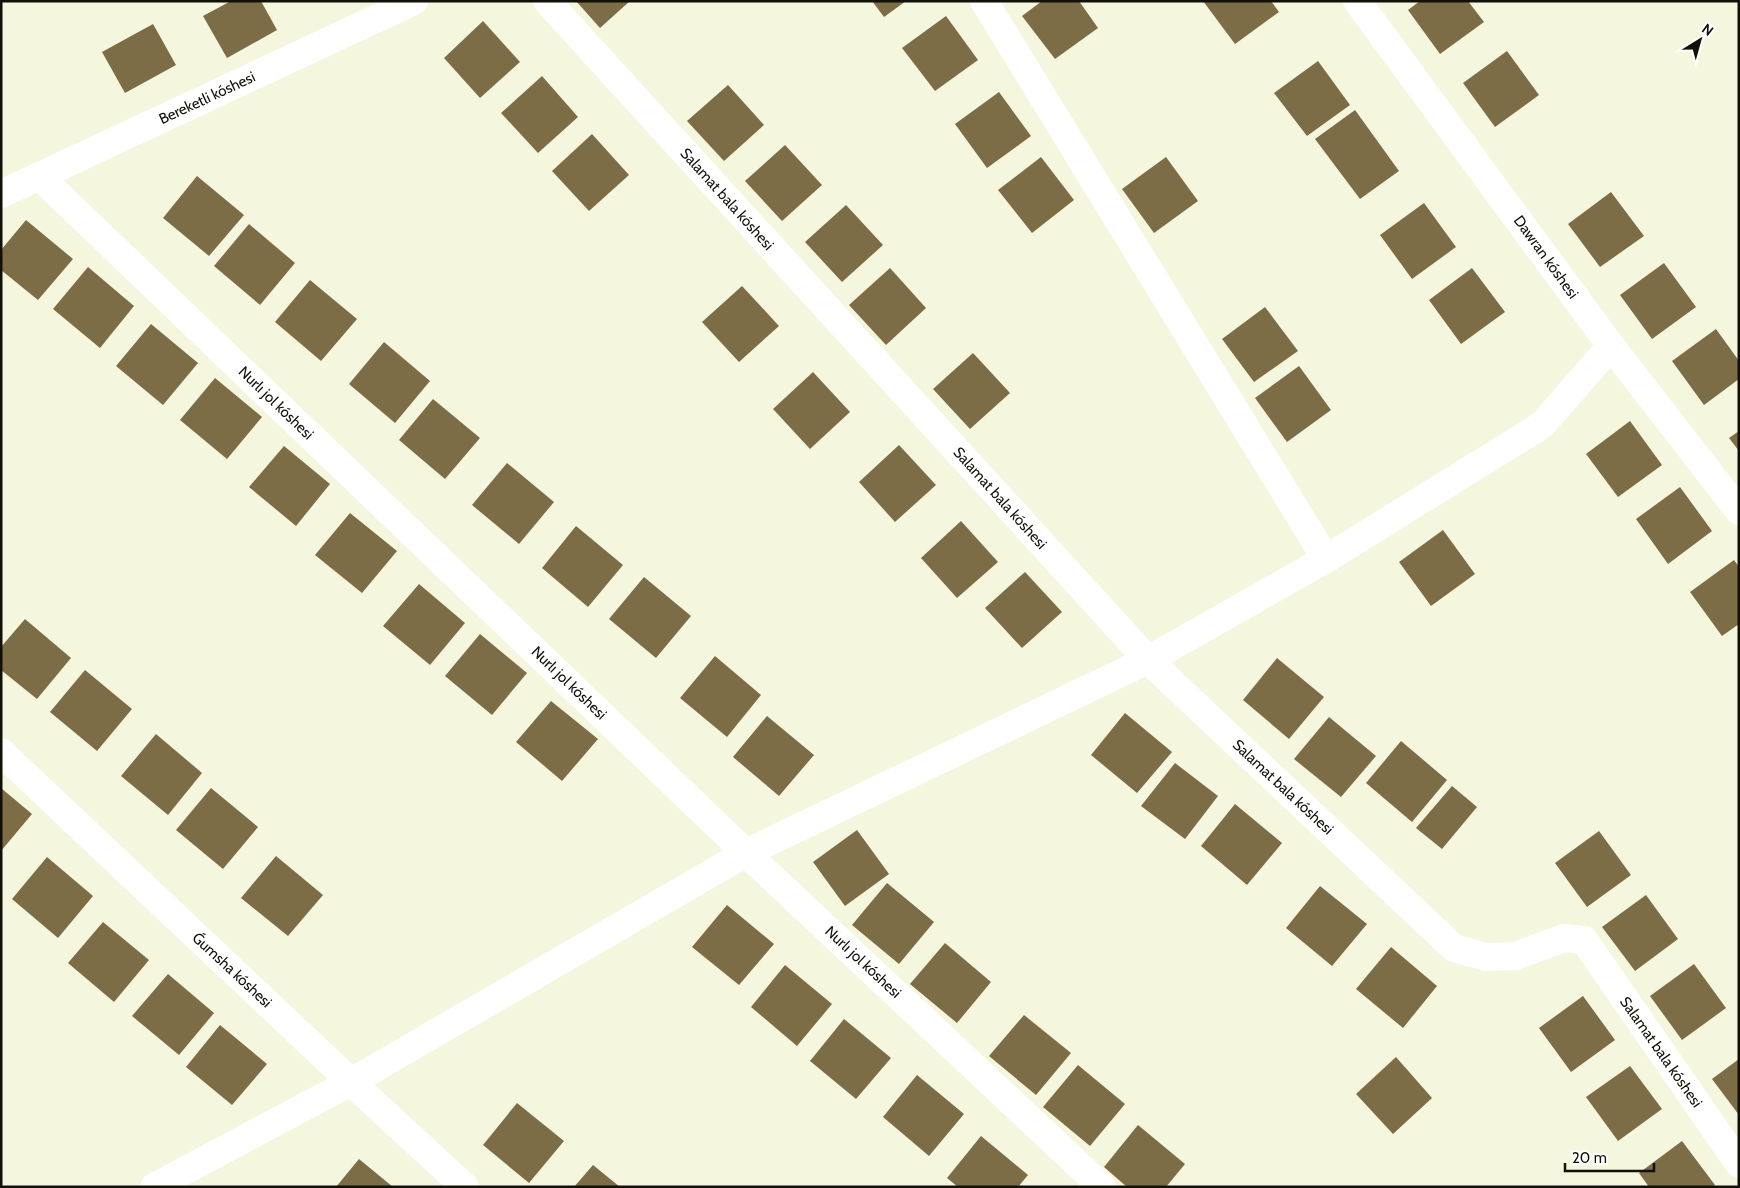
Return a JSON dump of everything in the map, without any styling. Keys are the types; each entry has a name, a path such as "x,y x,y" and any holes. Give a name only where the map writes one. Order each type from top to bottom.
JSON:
{"street":[{"name":"Bereketli kóshesi","path":"1,194 414,1"},
{"name":"Salamat bala kóshesi","path":"547,1 1148,660 1454,948 1486,957 1515,956 1564,938 1584,940 1739,1164"},
{"path":"984,1 1326,559"},
{"name":"Dawran kóshesi","path":"1357,1 1611,346 1739,511"},
{"name":"Nurlı jol kóshesi","path":"39,176 746,853 1102,1187"},
{"path":"154,1187 351,1082 746,853 1148,660 1326,559 1542,425 1611,346"},
{"name":"Ǵumsha kóshesi","path":"1,752 465,1187"}],"building":[{"path":"231,1 261,1 277,30 227,58 203,16"},
{"path":"576,1 630,1 600,28"},
{"path":"872,1 906,1 884,17"},
{"path":"1042,1 1079,1 1098,28 1055,59 1022,16"},
{"path":"1203,1 1271,1 1279,12 1235,44"},
{"path":"1420,1 1468,1 1484,22 1440,54 1408,10"},
{"path":"946,16 978,60 935,91 902,48"},
{"path":"483,21 520,62 480,98 444,58"},
{"path":"153,24 176,65 125,93 102,52"},
{"path":"1507,51 1539,95 1495,127 1463,83"},
{"path":"1318,61 1350,105 1307,136 1274,93"},
{"path":"542,76 578,117 538,153 501,113"},
{"path":"728,85 764,125 724,161 687,121"},
{"path":"999,92 1031,136 987,168 955,124"},
{"path":"1355,110 1399,171 1360,199 1315,139"},
{"path":"592,134 629,175 589,211 552,171"},
{"path":"785,145 822,185 782,221 745,181"},
{"path":"1041,157 1074,200 1032,233 998,190"},
{"path":"1166,157 1198,201 1154,233 1122,189"},
{"path":"197,176 244,215 209,256 163,218"},
{"path":"1611,192 1644,236 1600,267 1568,224"},
{"path":"1424,203 1456,247 1412,279 1380,235"},
{"path":"846,205 883,245 842,282 805,242"},
{"path":"26,220 73,259 38,300 1,270 1,250"},
{"path":"249,224 295,263 260,305 214,266"},
{"path":"1664,263 1696,307 1652,339 1620,295"},
{"path":"88,267 134,306 100,348 53,309"},
{"path":"890,268 926,308 886,345 849,305"},
{"path":"1472,268 1505,312 1461,344 1429,300"},
{"path":"310,280 357,319 321,361 275,322"},
{"path":"742,286 779,326 739,362 702,322"},
{"path":"1265,307 1298,351 1254,382 1222,339"},
{"path":"151,324 198,363 163,405 116,366"},
{"path":"1716,329 1739,361 1739,379 1704,405 1672,361"},
{"path":"384,342 430,381 395,423 349,384"},
{"path":"973,353 1010,393 970,429 933,389"},
{"path":"1299,366 1331,410 1287,442 1255,398"},
{"path":"813,372 850,412 810,449 773,409"},
{"path":"215,378 262,417 227,459 180,420"},
{"path":"433,399 480,438 445,479 399,440"},
{"path":"1630,421 1662,465 1618,497 1586,454"},
{"path":"1739,431 1739,451 1729,438"},
{"path":"899,445 936,485 895,522 859,482"},
{"path":"284,446 330,484 296,526 249,487"},
{"path":"507,463 554,502 519,544 472,505"},
{"path":"1680,487 1712,531 1668,564 1636,519"},
{"path":"350,513 397,551 362,593 315,555"},
{"path":"961,521 998,562 957,598 921,558"},
{"path":"576,526 623,565 588,607 542,568"},
{"path":"1443,530 1475,574 1431,606 1399,562"},
{"path":"1734,560 1739,567 1739,624 1722,636 1690,592"},
{"path":"1025,572 1062,612 1022,648 985,608"},
{"path":"644,577 691,616 656,658 609,619"},
{"path":"419,584 465,623 430,665 383,626"},
{"path":"25,619 71,658 37,699 1,670 1,647"},
{"path":"480,634 527,673 492,715 445,676"},
{"path":"715,656 761,695 727,737 680,698"},
{"path":"1277,658 1324,697 1289,739 1243,700"},
{"path":"85,670 132,709 97,751 50,712"},
{"path":"551,701 598,739 562,781 516,742"},
{"path":"1125,713 1172,752 1137,793 1091,755"},
{"path":"767,716 814,755 779,796 733,757"},
{"path":"1329,717 1376,756 1341,797 1294,759"},
{"path":"156,734 202,773 168,815 121,776"},
{"path":"1401,741 1447,780 1412,822 1366,783"},
{"path":"1175,763 1218,796 1185,839 1141,806"},
{"path":"1452,786 1477,807 1442,849 1416,828"},
{"path":"1,788 32,814 1,851"},
{"path":"211,788 258,827 223,869 176,830"},
{"path":"1235,804 1282,843 1247,885 1201,846"},
{"path":"857,830 889,874 845,906 813,862"},
{"path":"1599,831 1631,875 1587,907 1555,863"},
{"path":"276,856 323,895 288,936 241,898"},
{"path":"47,857 93,896 58,938 12,899"},
{"path":"887,883 934,922 899,964 852,925"},
{"path":"1320,886 1367,924 1332,966 1286,928"},
{"path":"1646,895 1678,939 1635,971 1602,927"},
{"path":"727,905 774,944 739,985 692,947"},
{"path":"103,922 149,960 114,1002 68,963"},
{"path":"945,943 991,982 957,1023 910,984"},
{"path":"1391,947 1437,986 1403,1028 1356,989"},
{"path":"1694,964 1726,1008 1682,1040 1650,996"},
{"path":"785,965 832,1004 797,1046 751,1007"},
{"path":"168,974 214,1013 179,1055 132,1016"},
{"path":"1583,996 1615,1040 1571,1072 1539,1028"},
{"path":"1024,1015 1071,1053 1036,1095 989,1056"},
{"path":"844,1019 891,1058 856,1099 810,1061"},
{"path":"220,1025 267,1064 232,1105 186,1067"},
{"path":"1396,1057 1432,1098 1393,1134 1356,1094"},
{"path":"1739,1059 1739,1115 1712,1079"},
{"path":"1078,1065 1125,1104 1090,1146 1043,1107"},
{"path":"1630,1066 1662,1109 1618,1141 1586,1097"},
{"path":"917,1075 964,1114 929,1156 883,1117"},
{"path":"517,1103 564,1141 529,1183 483,1145"},
{"path":"1138,1125 1185,1164 1166,1187 1127,1187 1104,1167"},
{"path":"981,1136 1028,1175 1018,1187 958,1187 947,1178"},
{"path":"1682,1141 1715,1185 1712,1187 1649,1187 1639,1173"},
{"path":"359,1159 393,1187 336,1187"},
{"path":"593,1165 620,1187 574,1187"}]}
